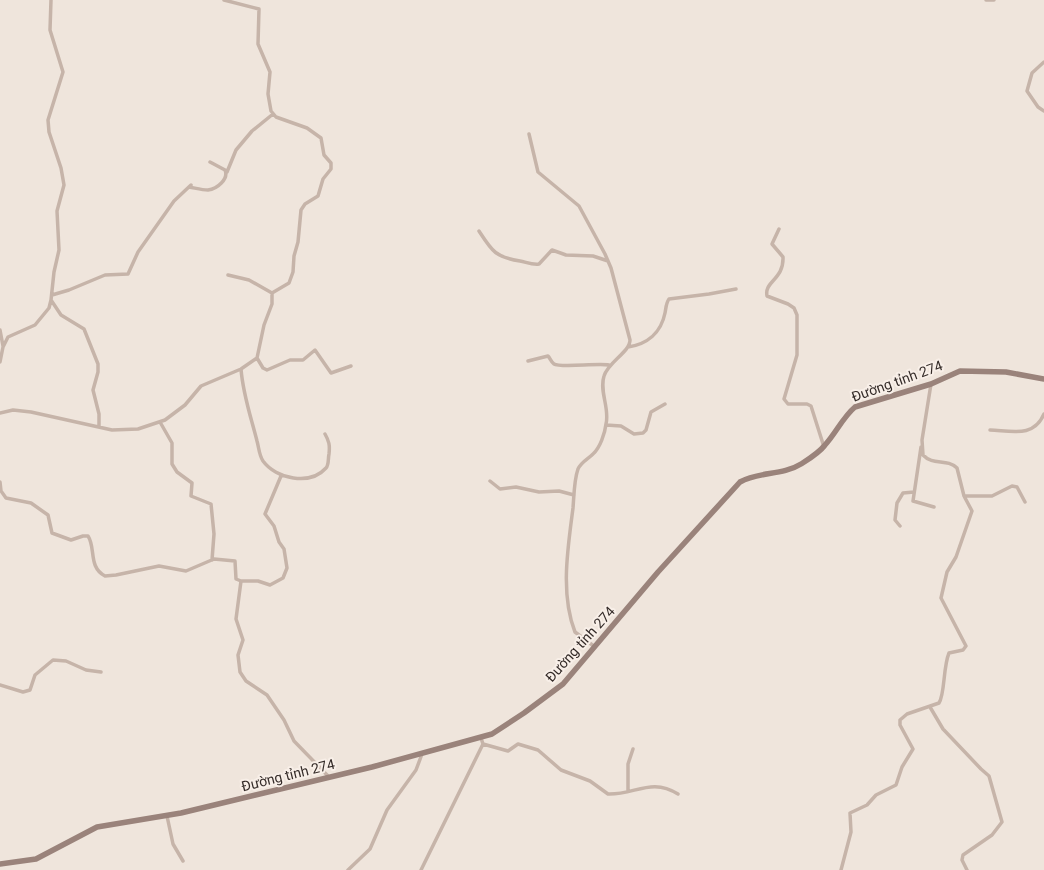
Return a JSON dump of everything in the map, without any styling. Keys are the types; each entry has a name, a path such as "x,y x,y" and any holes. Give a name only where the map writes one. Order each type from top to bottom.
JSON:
{"main road":[{"name":"Đường tỉnh 274","path":"0,864 36,859 97,827 167,816 422,754 481,738 499,731 558,688 595,647 658,572 740,482 756,474 792,469 824,447 849,412 856,407 931,384 950,374 970,370 1017,373 1044,379"}],"street":[{"path":"0,362 3,347 8,337 35,325 49,308 59,250 57,211 64,185 61,168 48,126 49,114 63,72 50,30 51,0"},
{"path":"224,0 260,11 258,44 270,72 268,99 273,114 307,128 321,138 323,141 323,152 331,163 331,169 322,182 318,196 305,204 301,210 298,242 294,253 294,269 291,280 287,285 272,293"},
{"path":"986,0 994,0"},
{"path":"1044,62 1032,73 1027,91 1038,107 1044,111"},
{"path":"52,295 69,290 105,275 128,274 138,252 174,201 190,186 210,190 223,181 236,150 252,132 273,114"},
{"path":"529,134 538,172 579,206 608,261 630,340 628,347 609,365 603,381 607,417 606,425 596,451 579,468 574,495 566,566 567,591 574,632 595,647"},
{"path":"210,162 227,172"},
{"path":"778,229 772,244 783,257 782,270 767,288 767,296 788,304 794,308 797,315 797,355 784,399 788,404 810,405 824,447"},
{"path":"479,231 490,249 500,257 509,260 539,264 552,250 566,255 593,256 608,261"},
{"path":"228,275 249,280 272,293"},
{"path":"628,347 646,343 653,336 664,319 669,298 709,294 736,289"},
{"path":"272,293 272,304 264,325 258,358 263,368 267,370 290,360 303,360 315,350 331,373 351,366"},
{"path":"51,300 61,315 84,329 98,364 98,372 93,390 99,414 99,427"},
{"path":"0,330 3,347"},
{"path":"528,361 548,356 553,363 559,366 589,364 609,365"},
{"path":"0,412 13,410 31,412 112,430 129,431 160,422 185,405 201,386 241,370 258,358"},
{"path":"241,370 244,396 261,456 266,465 281,476 305,479 324,470 328,465 330,444 325,434"},
{"path":"931,384 930,399 913,499 915,503 934,507"},
{"path":"606,425 621,426 634,434 644,433 651,412 665,404"},
{"path":"990,430 1029,431 1038,425 1044,414"},
{"path":"160,422 172,443 172,464 177,472 192,483 191,496 211,504 214,534 212,560"},
{"path":"841,870 851,832 850,813 867,805 876,795 896,786 902,767 912,752 912,746 900,725 900,720 907,714 939,703 941,700 943,676 949,653 963,650 966,646 940,598 947,572 956,557 964,530 971,515 971,508 964,496 957,468 950,463 932,462 927,460 923,455 922,440"},
{"path":"0,482 1,491 6,498 31,503 48,515 52,533 72,540 83,536 88,536 92,558 98,570 105,576 159,566 186,572 212,560 235,561 235,577 242,581 254,581 270,585 286,575 287,568 284,549 278,539 274,526 265,514 281,476"},
{"path":"490,480 500,488 516,487 539,492 559,491 574,495"},
{"path":"964,496 992,496 1012,486 1017,487 1025,502"},
{"path":"900,526 896,520 898,500 903,493 914,492"},
{"path":"242,581 236,619 243,640 238,655 240,672 246,681 267,695 284,720 294,741 329,777"},
{"path":"0,684 23,692 30,690 35,675 53,660 66,661 86,670 101,672"},
{"path":"930,707 943,729 989,776 1000,812 1002,822 992,835 972,850 963,854 962,860 967,870"},
{"path":"421,870 483,744 481,738"},
{"path":"483,744 508,751 515,745 521,744 538,750 561,770 590,781 604,792 611,794 654,786 667,787 678,794"},
{"path":"628,791 628,764 633,749"},
{"path":"348,870 370,849 387,810 408,782 422,754"},
{"path":"167,816 173,844 183,861"}]}
